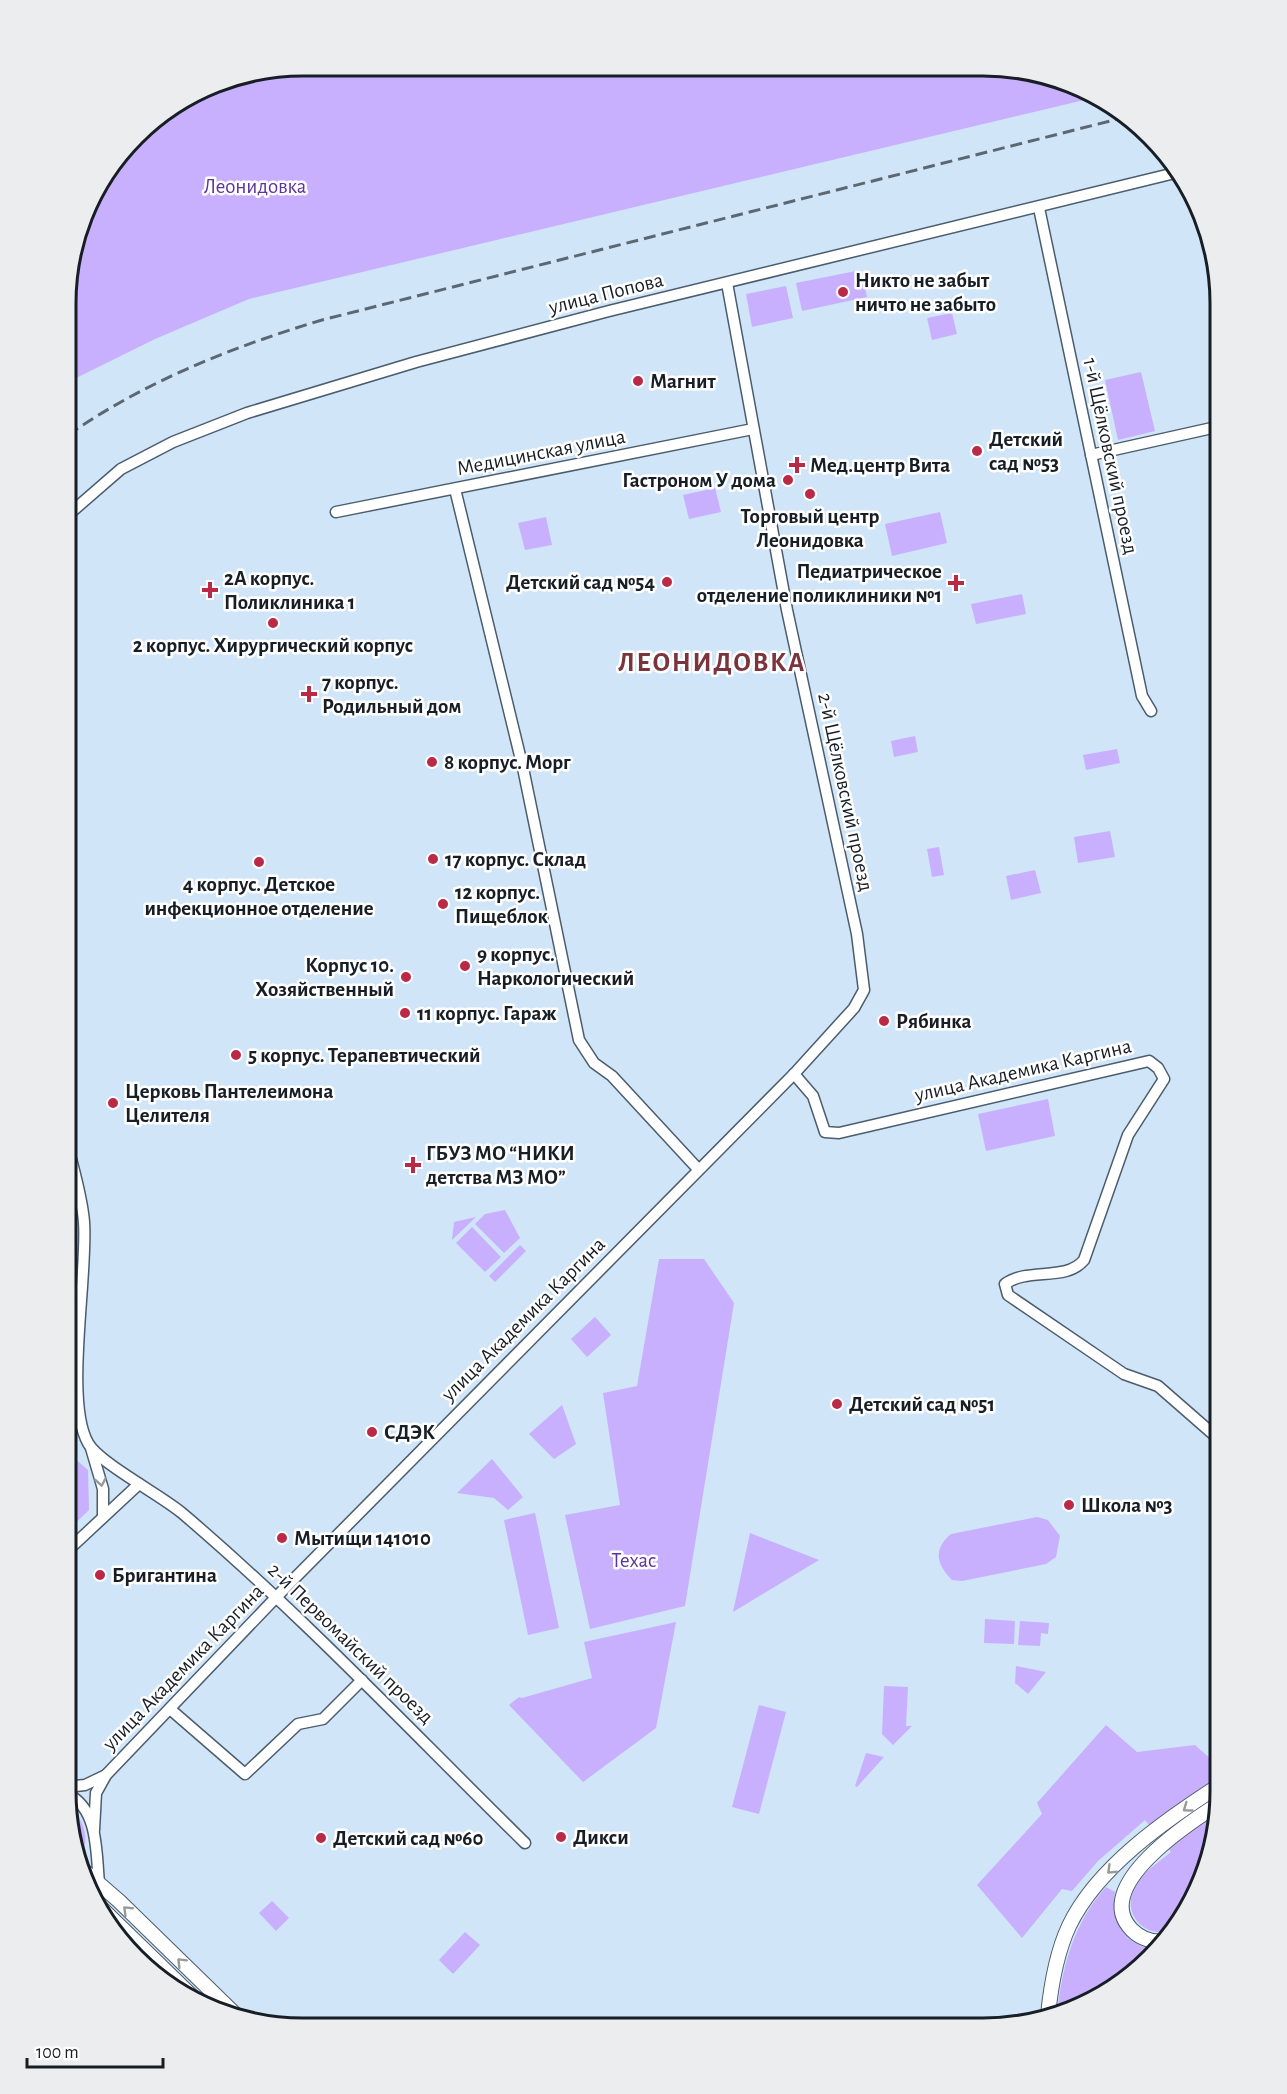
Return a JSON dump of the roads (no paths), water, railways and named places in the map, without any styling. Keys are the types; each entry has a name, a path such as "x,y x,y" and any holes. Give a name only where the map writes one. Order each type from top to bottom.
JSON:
{"main road":[{"path":"1049,2008 1056,1961 1079,1909 1109,1871 1155,1832 1210,1792"},
{"path":"1154,1940 1139,1936 1130,1928 1122,1905 1127,1883 1136,1870 1164,1844 1210,1811"},
{"path":"96,1881 223,2002"},
{"path":"122,1927 169,1974"}],"street":[{"name":"улица Попова","path":"76,508 121,469 173,442 247,413 419,361 1170,174"},
{"name":"1-й Щёлковский проезд","path":"1039,208 1142,696 1151,711"},
{"name":"2-й Щёлковский проезд","path":"727,283 787,610 857,934 864,990"},
{"path":"1092,455 1210,428"},
{"name":"Медицинская улица","path":"336,512 753,429"},
{"path":"455,489 523,768 579,1040 594,1063 612,1076 698,1168"},
{"name":"улица Академика Каргина","path":"106,1775 278,1596 698,1168 794,1074 854,1008 864,990"},
{"name":"улица Академика Каргина","path":"794,1074 813,1096 825,1131 839,1133 1149,1061 1158,1068 1164,1079 1128,1135 1084,1260 1069,1271 1016,1278 1005,1284 1005,1287 1008,1295 1124,1374 1158,1386 1210,1431"},
{"path":"76,1185 84,1222 78,1382 80,1418 103,1490 103,1517"},
{"name":"2-й Первомайский проезд","path":"91,1448 139,1484 171,1503 278,1596 525,1843"},
{"path":"76,1543 139,1484"},
{"path":"170,1709 245,1774 298,1724 323,1719 362,1680"},
{"path":"76,1786 85,1785 106,1775"},
{"path":"99,1883 94,1835 96,1793 106,1775"},
{"path":"77,1801 81,1804 94,1835 87,1857"}],"railway":[{"path":"76,430 128,398 190,367 322,320 1117,119"}],"place":[{"name":"Никто не забыт ничто не забыто","path":"843,292"},
{"name":"Магнит","path":"638,381"},
{"name":"Детский сад №53","path":"977,451"},
{"name":"Мед.центр Вита","path":"797,465"},
{"name":"Гастроном У дома","path":"788,480"},
{"name":"Торговый центр Леонидовка","path":"810,494"},
{"name":"Детский сад №54","path":"667,582"},
{"name":"Педиатрическое отделение поликлиники №1","path":"956,583"},
{"name":"2А корпус. Поликлиника 1","path":"210,590"},
{"name":"2 корпус. Хирургический корпус","path":"273,623"},
{"name":"7 корпус. Родильный дом","path":"309,694"},
{"name":"8 корпус. Морг","path":"432,762"},
{"name":"17 корпус. Склад","path":"433,859"},
{"name":"4 корпус. Детское инфекционное отделение","path":"259,862"},
{"name":"12 корпус. Пищеблок","path":"443,904"},
{"name":"9 корпус. Наркологический","path":"465,966"},
{"name":"Корпус 10. Хозяйственный","path":"406,977"},
{"name":"11 корпус. Гараж","path":"405,1013"},
{"name":"Рябинка","path":"884,1021"},
{"name":"5 корпус. Терапевтический","path":"236,1055"},
{"name":"Церковь Пантелеимона Целителя","path":"113,1103"},
{"name":"ГБУЗ МО “НИКИ детства МЗ МО”","path":"413,1165"},
{"name":"Детский сад №51","path":"837,1404"},
{"name":"СДЭК","path":"372,1432"},
{"name":"Школа №3","path":"1069,1505"},
{"name":"Мытищи 141010","path":"282,1538"},
{"name":"Бригантина","path":"100,1575"},
{"name":"Дикси","path":"561,1837"},
{"name":"Детский сад №60","path":"321,1838"}],"district":[{"name":"ЛЕОНИДОВКА","path":"712,662"}],"park label":[{"name":"Леонидовка","path":"255,186"},
{"name":"Техас","path":"634,1560"}]}
